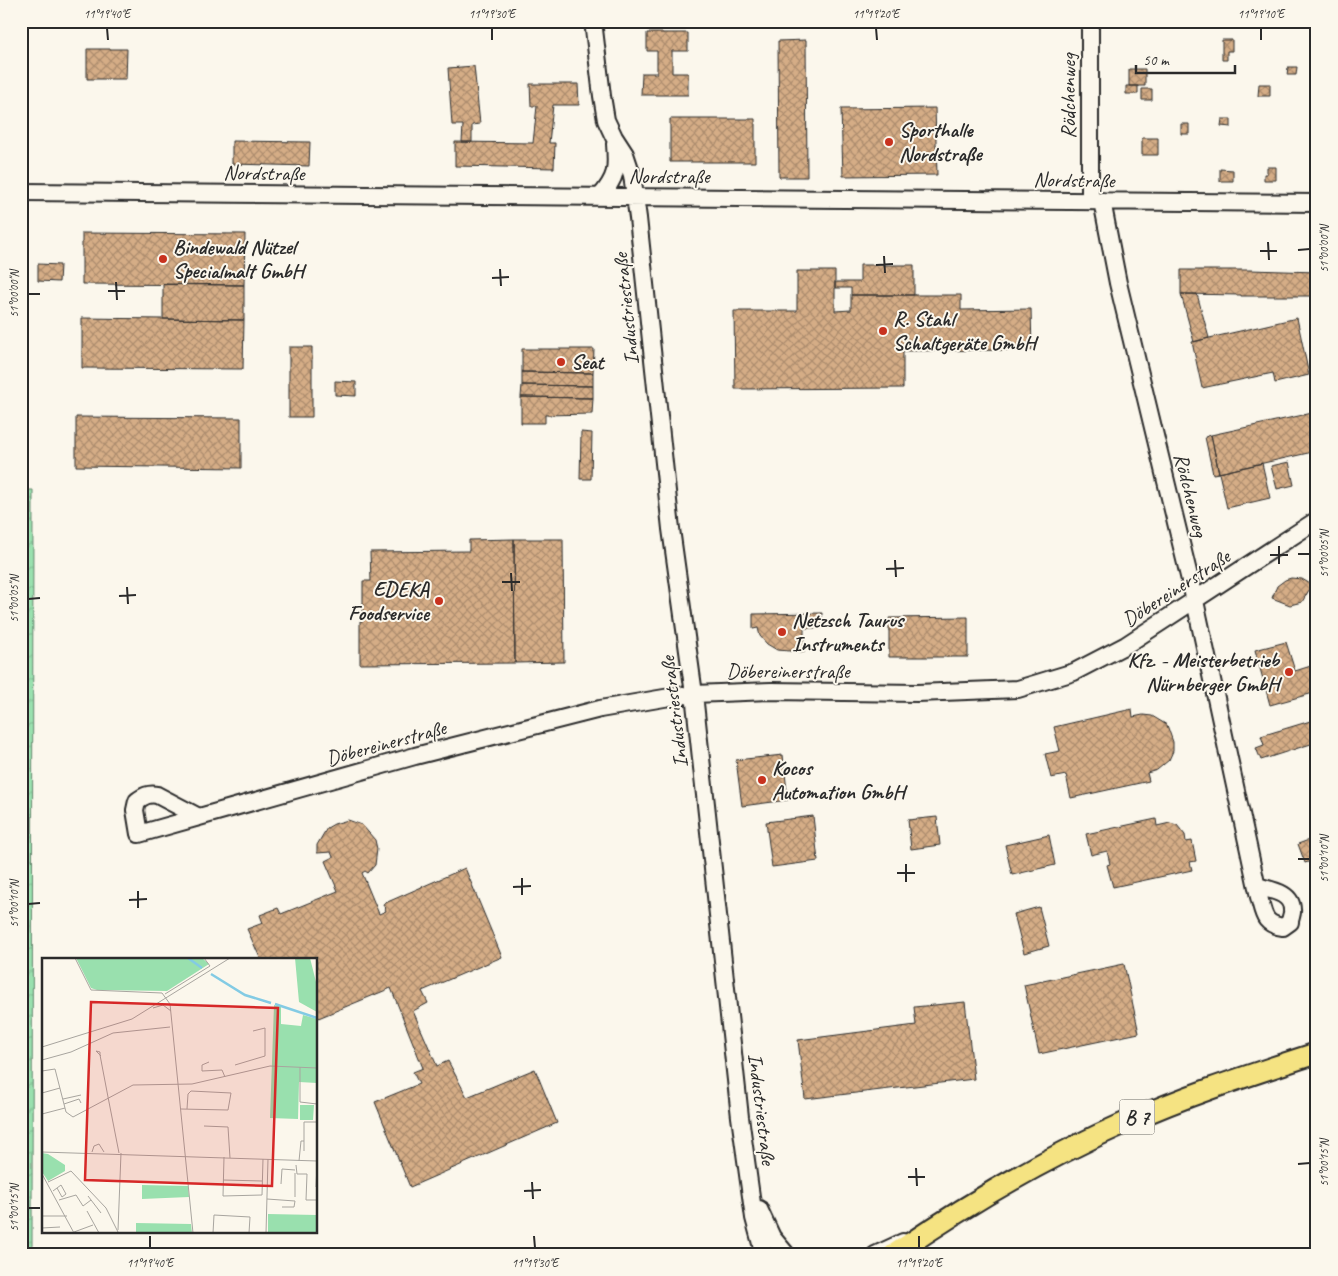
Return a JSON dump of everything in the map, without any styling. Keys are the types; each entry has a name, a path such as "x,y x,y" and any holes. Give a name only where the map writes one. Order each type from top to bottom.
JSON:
{"main road":[{"name":"B 7","path":"893,1255 932,1228 1042,1163 1120,1125 1202,1092 1317,1053"}],"street":[{"name":"Industriestraße","path":"593,21 606,120 625,154 632,176 635,197 671,529 694,694 740,1117 754,1218 764,1255"},
{"name":"Rödchenweg","path":"1090,21 1096,201 1118,283 1195,601 1257,886"},
{"name":"Industriestraße","path":"600,197 612,182 617,164 614,137"},
{"name":"Nordstraße","path":"21,192 1317,203"},
{"name":"Döbereinerstraße","path":"199,817 152,794 144,796 137,801 135,810 139,834 415,756 600,709 694,694 771,691 926,692 1018,689 1074,672 1126,645 1317,520"},
{"path":"751,1192 772,1237 787,1255"},
{"path":"875,1255 932,1228"}],"green space":[{"path":"21,490 33,490 32,1255 21,1255"}],"building":[{"path":"45,21 62,21 62,25 45,25"},
{"path":"647,33 688,33 688,51 672,51 672,73 688,73 688,95 641,95 642,73 657,73 657,51 647,51"},
{"path":"806,40 807,177 779,177 778,41"},
{"path":"1222,40 1232,40 1232,51 1227,51 1227,60 1222,60"},
{"path":"87,49 127,49 126,79 87,79"},
{"path":"474,66 480,124 472,125 472,142 462,142 463,125 452,125 448,68"},
{"path":"1288,67 1297,67 1296,75 1287,75"},
{"path":"1129,69 1145,69 1145,86 1129,86"},
{"path":"530,84 578,84 579,105 553,105 549,143 555,143 554,168 455,166 455,142 533,143 537,106 531,106"},
{"path":"1259,84 1270,84 1270,96 1258,96"},
{"path":"1126,86 1138,86 1138,94 1126,94"},
{"path":"1142,89 1152,89 1152,100 1142,100"},
{"name":"Sporthalle Nordstraße","path":"935,108 937,175 843,176 841,109"},
{"path":"670,119 755,119 755,162 670,162"},
{"path":"1222,119 1231,119 1231,127 1221,126"},
{"path":"1181,124 1189,124 1189,134 1181,134"},
{"path":"1142,138 1158,138 1158,155 1142,155"},
{"path":"232,141 310,142 309,166 232,164"},
{"path":"1267,167 1276,167 1276,180 1264,180 1264,174 1267,174"},
{"path":"1220,169 1233,170 1233,181 1220,181"},
{"name":"Bindewald Nützel Specialmalt GmbH","path":"82,233 245,234 244,285 82,284"},
{"path":"38,264 60,265 59,282 38,281"},
{"path":"860,265 914,265 914,295 851,295 851,288 835,288 835,282 860,282"},
{"path":"1181,270 1317,272 1317,296 1181,294"},
{"name":"R. Stahl Schaltgeräte GmbH","path":"797,271 835,271 835,311 851,310 851,295 961,295 961,310 1031,309 1032,350 903,351 903,388 735,389 734,311 797,311"},
{"name":"Bindewald Nützel Specialmalt GmbH","path":"163,284 244,285 244,320 163,319"},
{"path":"1181,294 1197,294 1209,338 1194,342"},
{"name":"Bindewald Nützel Specialmalt GmbH","path":"82,318 244,320 243,369 82,368"},
{"path":"1297,318 1309,375 1275,383 1273,373 1202,388 1192,342"},
{"path":"21,329 24,329 23,371 21,371"},
{"path":"289,347 312,347 312,417 289,417"},
{"path":"522,349 594,349 593,373 522,372"},
{"path":"522,372 593,373 593,386 522,385"},
{"path":"335,381 356,382 356,396 335,395"},
{"path":"522,385 593,386 593,398 521,397"},
{"path":"521,397 593,398 592,414 545,415 545,423 521,423"},
{"path":"1317,412 1317,451 1219,473 1211,435"},
{"path":"76,417 241,418 241,468 76,466"},
{"path":"581,432 592,433 591,479 580,479"},
{"path":"1211,435 1219,473 1213,474 1205,437"},
{"path":"1289,462 1294,485 1277,489 1271,466"},
{"path":"1262,463 1270,498 1227,508 1219,473"},
{"name":"EDEKA Foodservice","path":"514,539 515,663 360,664 360,621 363,621 363,581 371,581 370,552 469,551 469,540"},
{"path":"514,539 563,539 564,662 515,663"},
{"path":"1291,578 1302,579 1312,585 1302,602 1290,605 1272,598 1277,586"},
{"name":"Netzsch Taurus Instruments","path":"822,613 822,628 804,628 804,652 777,650 767,644 760,636 758,628 753,629 753,614"},
{"path":"968,617 968,657 889,657 889,618"},
{"name":"Kfz. - Meisterbetrieb Nürnberger GmbH","path":"1286,642 1295,671 1314,665 1317,674 1317,692 1270,705 1255,650"},
{"path":"1132,709 1133,717 1152,716 1167,725 1173,742 1173,751 1169,760 1157,770 1147,773 1149,781 1071,798 1066,775 1051,778 1045,754 1060,751 1054,727"},
{"path":"1317,719 1317,742 1261,760 1256,748 1264,745 1261,736"},
{"name":"Kocos Automation GmbH","path":"783,755 788,800 742,806 736,760"},
{"path":"813,816 818,861 772,867 766,822"},
{"path":"937,817 940,845 911,849 908,820"},
{"path":"1156,819 1157,826 1170,823 1177,825 1185,835 1186,842 1192,841 1196,861 1190,862 1192,870 1113,887 1107,865 1110,864 1107,851 1091,855 1086,834"},
{"path":"348,820 362,825 375,840 377,849 375,865 368,873 365,871 362,873 379,914 386,911 383,904 465,868 502,957 422,991 428,1003 413,1011 437,1066 448,1061 467,1097 535,1069 557,1123 410,1187 375,1102 419,1084 413,1072 423,1068 391,988 318,1018 318,958 260,958 247,929 263,923 260,915 278,908 281,914 338,891 325,861 333,857 331,852 317,853 317,845 327,828"},
{"path":"1049,835 1055,865 1012,875 1005,845"},
{"path":"1317,837 1317,859 1305,863 1298,844"},
{"path":"1039,907 1049,946 1024,953 1014,914"},
{"path":"1124,964 1139,1033 1039,1054 1024,985"},
{"path":"965,1002 974,1079 805,1099 798,1040 916,1025 914,1007"}],"place":[{"name":"Sporthalle Nordstraße","path":"889,142"},
{"name":"Bindewald Nützel Specialmalt GmbH","path":"163,259"},
{"name":"R. Stahl Schaltgeräte GmbH","path":"883,331"},
{"name":"Seat","path":"561,362"},
{"name":"EDEKA Foodservice","path":"439,601"},
{"name":"Netzsch Taurus Instruments","path":"782,632"},
{"name":"Kfz. - Meisterbetrieb Nürnberger GmbH","path":"1289,672"},
{"name":"Kocos Automation GmbH","path":"762,780"}]}
